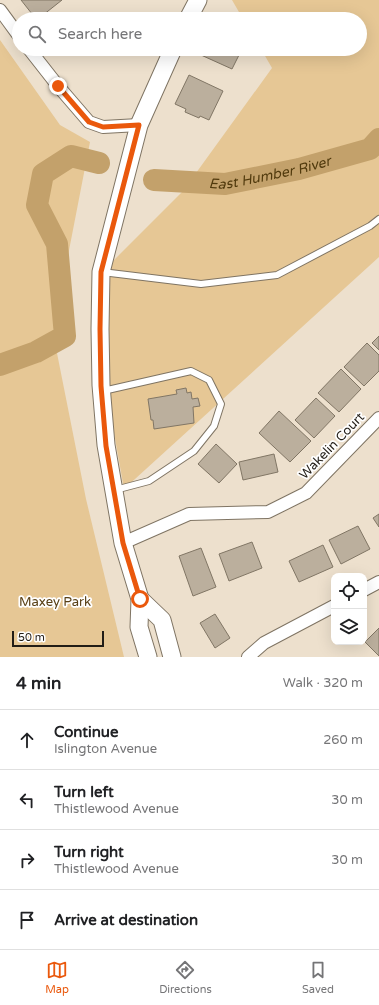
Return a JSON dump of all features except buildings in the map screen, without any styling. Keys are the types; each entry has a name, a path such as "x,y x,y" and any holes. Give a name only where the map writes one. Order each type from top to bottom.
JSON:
{"main road":[{"path":"192,12 198,0"},
{"path":"148,657 139,628 140,599 123,543 106,446 101,391 101,272 139,125 169,56"},
{"path":"140,599 162,620 172,657"}],"street":[{"path":"0,10 12,26"},
{"path":"34,56 89,122 103,127 139,125"},
{"name":"Wakelin Court","path":"123,543 189,514 268,512 306,493 379,418"},
{"path":"367,588 379,582"},
{"path":"248,657 264,643 331,608"}],"lane":[{"path":"101,272 201,284 277,274 370,226 379,219"},
{"path":"101,391 192,371 209,380 221,404 214,426 194,451 149,481 113,491"}],"green space":[{"path":"232,0 379,0 379,257 124,489 110,410 106,268 183,191 272,68 265,56 367,56 367,12 239,12"},
{"name":"Maxey Park","path":"0,40 60,125 90,142 53,333 86,499 124,657 0,657"}],"waterway":[{"name":"East Humber River","path":"154,180 225,184 299,169 370,149 379,139"},
{"name":"East Humber River","path":"0,365 36,352 65,336 57,244 37,205 43,174 71,156 99,163"}],"route":[{"path":"58,86 89,122 103,127 139,125 101,272 100,329 101,386 106,446 123,543 140,599"}]}
